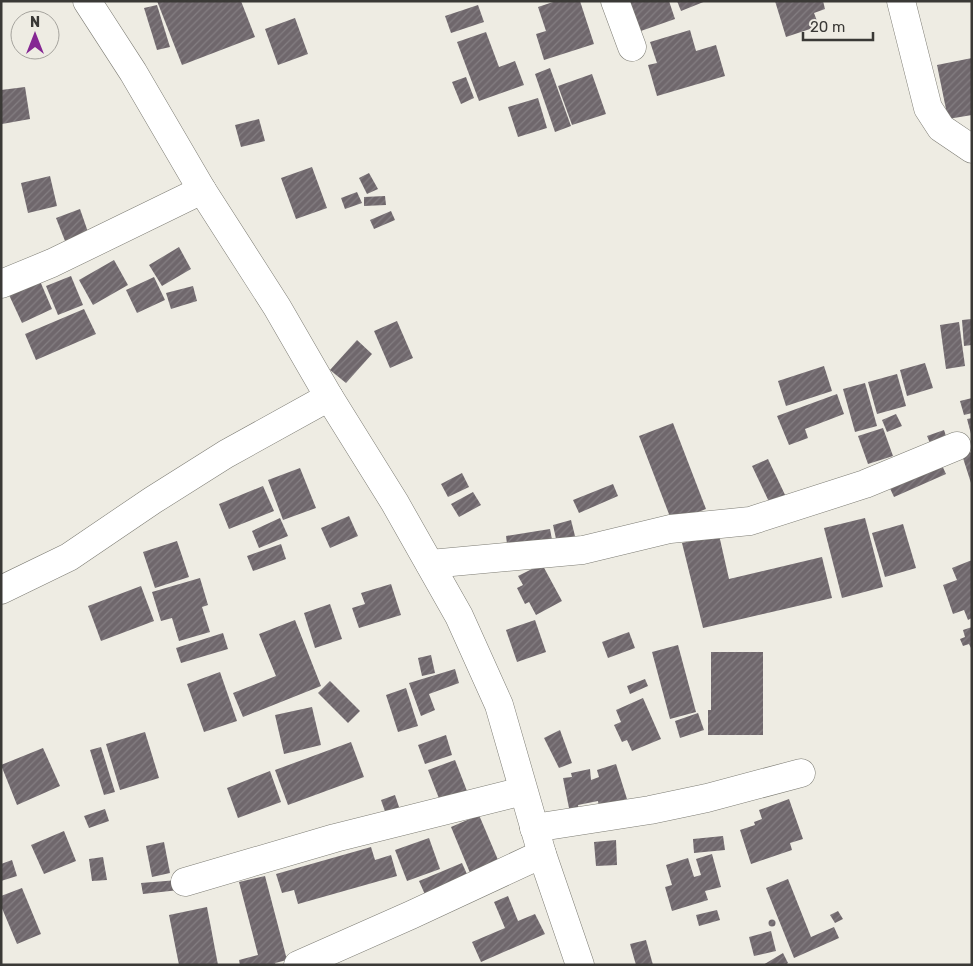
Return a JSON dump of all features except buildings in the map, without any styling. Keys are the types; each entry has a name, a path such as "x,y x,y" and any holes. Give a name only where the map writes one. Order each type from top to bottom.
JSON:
{"street":[{"path":"87,1 133,72 202,190 277,308 329,397 395,503 459,616 498,705 542,854 580,965"},
{"path":"615,1 632,47"},
{"path":"901,1 928,108 941,128 972,149"},
{"path":"1,284 52,263 202,190"},
{"path":"1,590 69,557 226,454 329,397"},
{"path":"430,564 583,550 670,529 750,521 865,484 958,446"},
{"path":"534,828 650,810 707,798 801,773"},
{"path":"185,882 335,838 523,791"},
{"path":"298,965 542,854"}]}
